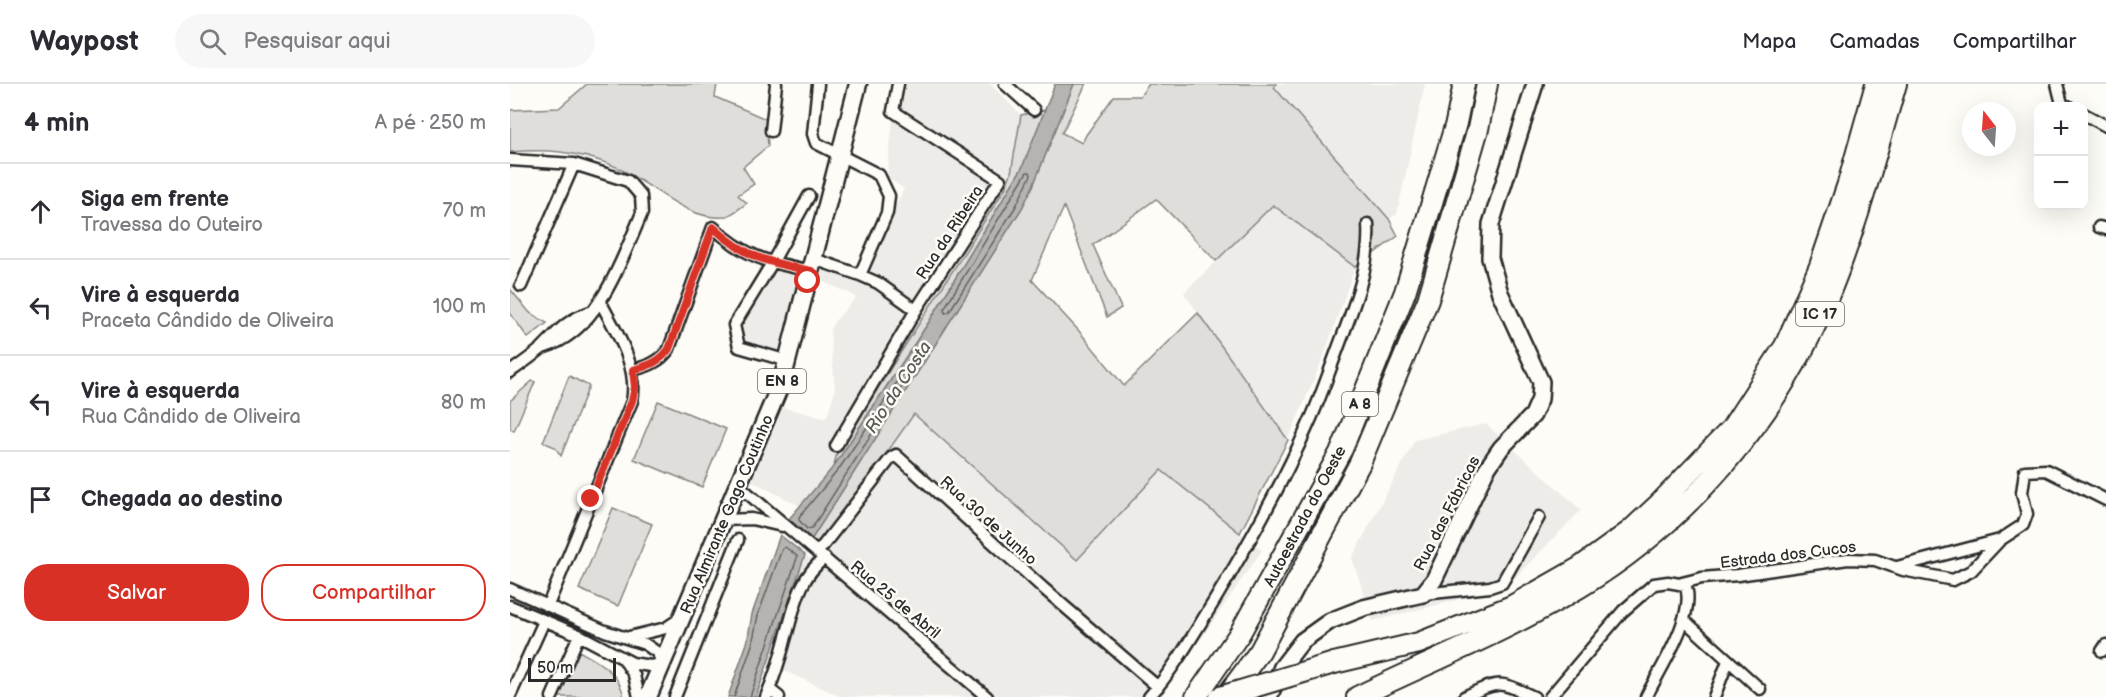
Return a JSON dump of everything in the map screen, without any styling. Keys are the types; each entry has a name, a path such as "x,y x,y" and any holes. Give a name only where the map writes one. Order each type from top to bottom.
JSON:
{"highway":[{"name":"Autoestrada do Oeste","path":"1196,697 1240,633 1342,449 1405,292 1456,123 1464,84"},
{"name":"Autoestrada do Oeste","path":"1226,697 1260,651 1360,463 1428,300 1478,129 1487,84"},
{"name":"IC 17","path":"1220,697 1334,663 1419,643 1512,606 1579,568 1630,531 1659,504 1731,429 1785,346 1820,266 1848,184 1876,84"},
{"name":"IC 17","path":"1357,697 1509,627 1581,587 1655,533 1703,487 1744,441 1774,398 1803,348 1826,301 1862,200 1896,84"}],"main road":[{"name":"Rua Almirante Gago Coutinho","path":"648,697 777,393 788,361 858,84"}],"street":[{"path":"771,131 776,84"},
{"path":"818,84 813,134 816,143 879,175 889,196 887,213 860,275"},
{"name":"Rua da Ribeira","path":"836,446 916,310 1000,180 892,111 898,84"},
{"path":"1005,84 1034,110"},
{"name":"Rua das Fábricas","path":"1423,594 1434,580 1486,470 1501,448 1533,415 1540,399 1541,382 1500,293 1490,258 1491,224 1535,84"},
{"path":"2057,84 2062,102"},
{"path":"2088,116 2106,126"},
{"path":"510,160 574,164 628,182 641,196 642,213 614,276 600,300 579,327 540,350 510,372"},
{"path":"521,286 574,164"},
{"path":"788,361 739,347 734,325 809,196"},
{"path":"1149,697 1193,635 1251,539 1310,423 1354,306 1366,267 1368,224"},
{"path":"633,370 650,365 663,357 669,349 713,227 732,245 772,263 812,265 860,275 878,283 916,310"},
{"path":"548,605 632,401 635,387 633,370 600,300"},
{"name":"Rua 30 de Junho","path":"819,554 891,458 896,456 1158,687"},
{"name":"Estrada dos Cucos","path":"1550,697 1623,611 1654,584 1682,583 1702,578 1848,559 1875,560 1934,578 1953,580 1971,571 2000,540 2023,525 2027,514 2022,493 2025,471 2046,471 2106,500"},
{"name":"Rua 25 de Abril","path":"738,485 987,697"},
{"path":"1269,697 1282,667 1302,641 1330,621 1363,608 1423,594 1490,587 1502,583 1539,516"},
{"name":"Rua 25 de Abril","path":"723,520 752,519 784,526"},
{"path":"675,697 738,540"},
{"name":"Estrada dos Cucos","path":"1897,567 2000,540"},
{"path":"779,697 768,693 798,593 818,563 819,554"},
{"path":"1646,697 1684,620 1688,594 1682,583"},
{"path":"510,589 605,631 652,648 658,653 662,664 639,665 579,635 510,606"},
{"path":"624,637 666,628 681,618"},
{"path":"1684,620 1760,690"},
{"path":"510,696 544,621"},
{"path":"552,697 579,635"},
{"path":"618,654 624,637"},
{"path":"618,654 630,667 639,697"},
{"path":"1714,697 1728,661"},
{"path":"1464,697 1493,684 1509,685 1534,697"}],"shaded area":[{"path":"587,84 717,84 715,97 766,119 768,146 743,167 754,184 738,195 747,203 727,216 709,216 680,205 637,178 609,164 584,156 560,152 510,152 510,110 559,108"},
{"path":"900,84 990,84 1021,115 1011,173 1006,187 837,452 834,466 800,506 746,478 781,407 825,418 827,416 835,391 830,330 834,322 856,298 815,278 818,268 836,270 865,279 871,264 867,262 904,189 887,177 893,118 997,181 894,106"},
{"path":"1074,84 1086,84 1062,133 1082,143 1114,96 1140,96 1149,84 1276,84 1274,87 1389,219 1398,236 1355,267 1273,205 1216,261 1156,199 1093,245 1121,308 1107,317 1064,207 1032,280 1079,331 1124,386 1198,313 1288,440 1240,533 1161,470 1077,560 914,414 859,492 817,546 811,540 1022,208"},
{"path":"1276,84 1425,84 1397,214 1389,219 1274,87"},
{"path":"1045,110 1022,168 929,322 834,466 837,452 1006,187 1011,173 1021,115"},
{"path":"1273,205 1355,267 1325,353 1288,440 1184,293"},
{"path":"775,265 801,271 777,356 741,344 737,328"},
{"path":"510,289 530,313 547,323 528,338 510,313"},
{"path":"569,376 589,386 561,456 555,447 543,442"},
{"path":"532,381 535,382 514,431 510,429 510,401"},
{"path":"658,401 726,429 702,487 634,459"},
{"path":"914,414 1077,560 1161,470 1262,550 1161,697 842,697 767,663 805,555 810,559 817,546 859,492"},
{"path":"1486,424 1581,510 1505,588 1373,621 1352,558 1415,440"},
{"path":"613,508 652,524 618,606 579,589"},
{"path":"577,650 600,663 618,680 624,697 556,697"}],"water":[{"name":"Rio da Costa","path":"1055,84 1074,84 1022,208 811,540 789,519 834,466 929,322 1022,168"},
{"path":"780,535 805,555 756,697 728,697 747,643 752,614"}],"route":[{"path":"591,499 632,401 635,387 633,370 650,365 663,357 669,349 713,227 732,245 747,253 772,263 811,271 808,281"}]}
